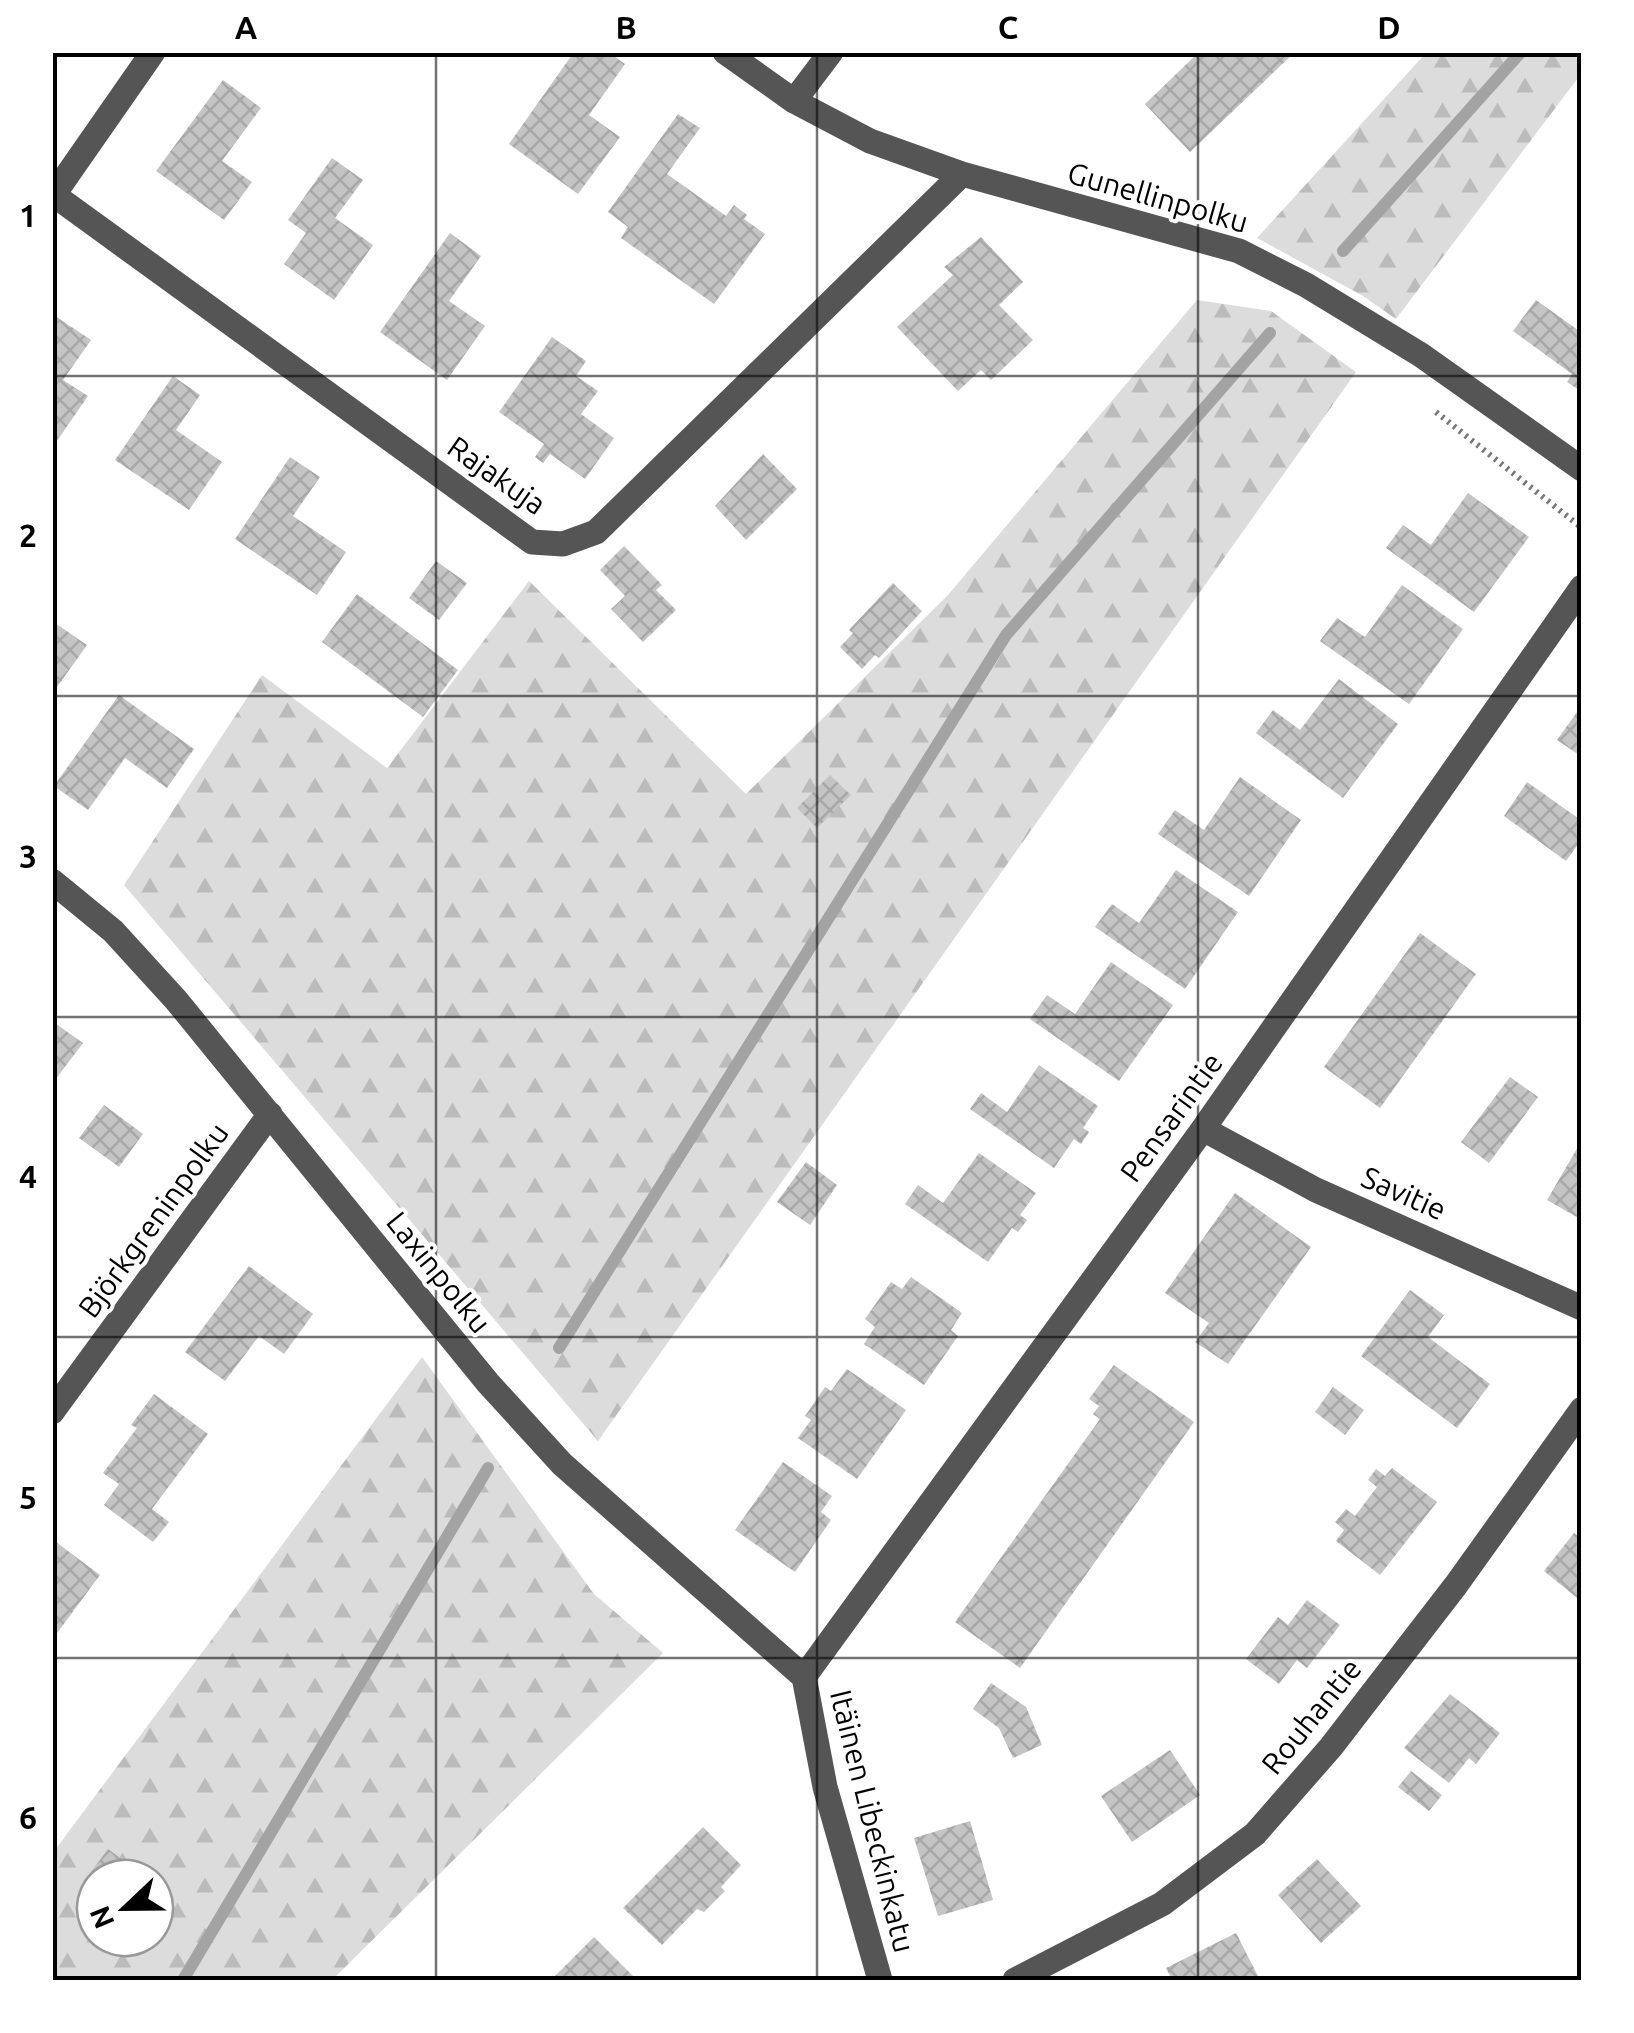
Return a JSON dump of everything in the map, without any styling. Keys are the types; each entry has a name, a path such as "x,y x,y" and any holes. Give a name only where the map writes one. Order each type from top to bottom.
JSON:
{"street":[{"path":"53,196 153,52"},
{"name":"Gunellinpolku","path":"725,52 794,101 870,141 962,174 1239,252 1306,285 1421,356 1582,469"},
{"path":"794,101 831,52"},
{"name":"Rajakuja","path":"53,196 532,542 563,544 596,532 962,174"},
{"name":"Pensarintie","path":"804,1677 1204,1129 1582,587"},
{"name":"Laxinpolku","path":"52,881 113,931 176,1000 488,1383 562,1464 804,1677"},
{"name":"Björkgreninpolku","path":"52,1412 270,1114"},
{"name":"Savitie","path":"1204,1129 1316,1190 1582,1308"},
{"name":"Rouhantie","path":"1016,1980 1162,1904 1256,1834 1331,1747 1445,1600 1582,1409"},
{"name":"Itäinen Libeckinkatu","path":"804,1677 825,1787 880,1980"}],"path":[{"path":"1429,406 1582,528"}],"green space":[{"path":"1426,53 1581,53 1581,74 1396,319 1363,296 1257,238"},
{"path":"1197,300 1271,311 1356,372 598,1441 124,885 262,675 387,768 529,581 746,794 948,595"},
{"path":"422,1357 594,1594 663,1653 332,1980 53,1980 52,1854"}],"building":[{"path":"574,52 608,52 625,64 589,115 620,137 578,194 509,144"},
{"path":"1199,52 1295,52 1190,152 1145,104"},
{"path":"223,80 261,108 222,161 252,182 224,220 156,171"},
{"path":"678,114 700,128 667,174 726,216 734,205 747,215 744,219 765,234 714,304 621,238 628,227 608,212"},
{"path":"332,158 363,180 335,218 373,245 334,300 284,264 306,233 288,220"},
{"path":"450,233 481,256 449,301 485,326 447,380 380,332"},
{"path":"981,237 1023,282 999,305 1033,340 991,380 981,370 958,391 897,327 953,275 944,267"},
{"path":"1536,300 1582,333 1582,392 1567,382 1572,374 1513,331"},
{"path":"52,314 91,340 63,380 88,396 52,448"},
{"path":"552,337 586,361 576,376 598,391 581,414 614,438 585,479 550,454 543,463 535,457 544,444 499,412"},
{"path":"173,376 200,395 176,430 222,462 189,510 115,460"},
{"path":"763,454 797,489 746,540 715,506"},
{"path":"290,457 320,477 293,516 346,552 317,595 235,539"},
{"path":"1468,493 1529,537 1474,612 1386,548 1403,525 1431,545"},
{"path":"624,546 662,585 656,590 676,610 643,642 611,609 625,596 600,570"},
{"path":"436,561 467,583 439,620 409,598"},
{"path":"893,583 922,611 879,658 875,655 862,669 840,647 853,633 849,630"},
{"path":"1402,585 1463,629 1409,704 1320,641 1337,618 1365,637"},
{"path":"357,594 458,670 423,717 322,642"},
{"path":"52,621 87,645 52,694"},
{"path":"1339,679 1398,724 1343,798 1256,733 1273,710 1300,730"},
{"path":"119,695 194,749 167,788 125,758 88,810 54,786"},
{"path":"1582,705 1582,757 1557,740"},
{"path":"830,775 851,795 817,828 797,808"},
{"path":"1240,777 1301,820 1249,896 1158,834 1175,810 1204,830"},
{"path":"1527,782 1582,821 1582,839 1566,861 1504,816"},
{"path":"1176,870 1238,912 1185,989 1095,927 1112,904 1139,923"},
{"path":"1420,933 1476,974 1380,1108 1324,1067"},
{"path":"1111,962 1173,1005 1119,1081 1030,1019 1047,995 1075,1014"},
{"path":"52,1021 83,1043 52,1084"},
{"path":"1039,1065 1098,1106 1083,1128 1089,1132 1081,1144 1074,1139 1054,1168 970,1109 981,1093 1007,1112"},
{"path":"1510,1077 1538,1097 1489,1163 1461,1142"},
{"path":"104,1105 143,1134 119,1167 79,1138"},
{"path":"1582,1140 1582,1220 1547,1200"},
{"path":"979,1153 1036,1193 1020,1215 1027,1220 1018,1232 1012,1228 988,1262 905,1204 918,1185 943,1203"},
{"path":"806,1162 837,1185 810,1225 777,1202"},
{"path":"1235,1193 1311,1247 1228,1364 1195,1342 1209,1323 1165,1293"},
{"path":"249,1266 313,1314 284,1354 259,1336 225,1381 185,1352"},
{"path":"911,1277 962,1313 951,1330 958,1336 924,1385 864,1344 875,1327 865,1319 891,1282 902,1289"},
{"path":"1410,1290 1444,1315 1428,1337 1490,1384 1457,1428 1361,1356"},
{"path":"1114,1365 1194,1422 1020,1668 955,1622 1100,1419 1093,1414 1099,1406 1089,1399"},
{"path":"847,1369 906,1410 857,1479 798,1438 811,1420 805,1416 825,1387 831,1391"},
{"path":"1333,1387 1364,1410 1345,1435 1315,1412"},
{"path":"154,1394 208,1434 152,1509 169,1522 153,1542 104,1505 119,1484 103,1473 137,1428 131,1425"},
{"path":"783,1462 832,1496 821,1512 831,1520 795,1572 735,1530"},
{"path":"1392,1468 1437,1502 1380,1575 1336,1541 1344,1530 1335,1522 1346,1509 1355,1516 1377,1487 1368,1480 1376,1469 1385,1476"},
{"path":"1574,1533 1582,1539 1582,1602 1544,1571"},
{"path":"52,1539 100,1575 52,1640"},
{"path":"1307,1600 1340,1625 1307,1668 1297,1660 1279,1684 1246,1659 1278,1617 1288,1625"},
{"path":"991,1683 1026,1707 1042,1745 1013,1758 999,1728 973,1709"},
{"path":"1450,1694 1500,1733 1476,1764 1469,1758 1449,1783 1404,1748"},
{"path":"1170,1750 1200,1795 1132,1842 1101,1796"},
{"path":"1411,1771 1442,1795 1429,1811 1398,1787"},
{"path":"970,1821 993,1900 938,1916 914,1838"},
{"path":"703,1827 741,1865 721,1887 725,1891 704,1912 697,1909 662,1945 623,1908"},
{"path":"108,1849 120,1858 101,1858"},
{"path":"1317,1859 1361,1906 1321,1943 1278,1895"},
{"path":"1236,1933 1260,1980 1172,1980 1166,1968"},
{"path":"594,1937 633,1980 551,1980"}],"waterway":[{"path":"1343,251 1521,52"},
{"path":"559,1348 1006,635 1270,333"},
{"path":"183,1980 488,1468"}]}
